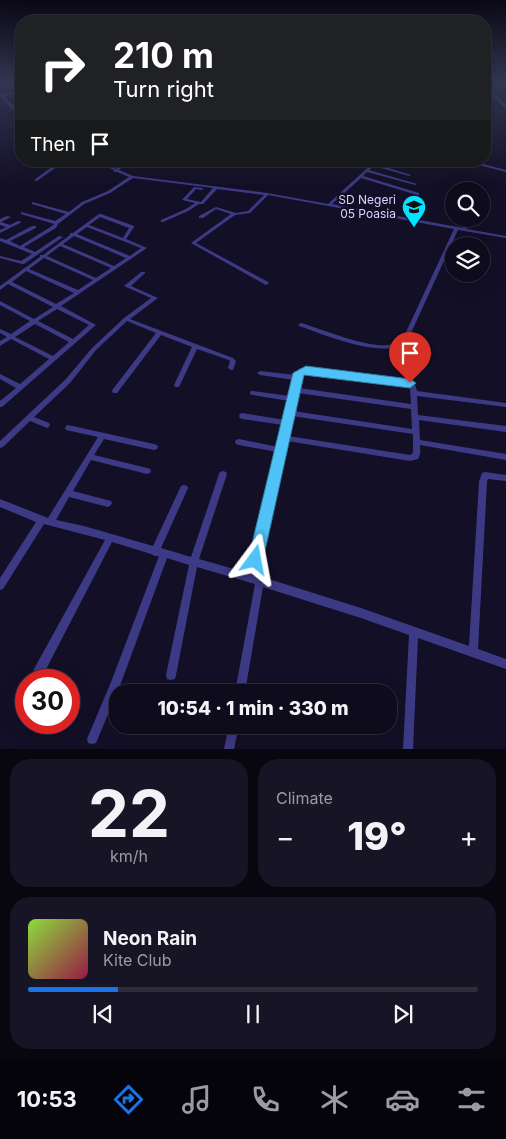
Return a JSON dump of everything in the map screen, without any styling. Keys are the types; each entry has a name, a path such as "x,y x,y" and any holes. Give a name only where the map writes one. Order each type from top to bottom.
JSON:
{"street":[{"path":"36,180 54,167"},
{"path":"107,167 132,177 267,194 506,237"},
{"path":"115,171 121,167"},
{"path":"329,205 373,167"},
{"path":"378,167 410,175"},
{"path":"490,167 506,171"},
{"path":"367,171 415,184"},
{"path":"360,176 418,194"},
{"path":"21,247 54,227 56,223 83,203 118,187 132,177"},
{"path":"199,202 184,200 195,188 214,188"},
{"path":"163,220 187,210 199,202 202,203 214,188"},
{"path":"266,283 193,243 236,214 249,212 267,194"},
{"path":"33,203 69,213"},
{"path":"201,217 216,208 236,214"},
{"path":"22,213 56,223"},
{"path":"0,288 100,215 132,227 124,239"},
{"path":"0,222 9,217"},
{"path":"0,222 10,227"},
{"path":"0,232 20,222"},
{"path":"0,344 145,248 86,225"},
{"path":"6,241 34,227"},
{"path":"301,325 370,345 384,348 394,346 403,340 410,330 456,229"},
{"path":"72,234 130,258"},
{"path":"0,257 22,263 64,235"},
{"path":"0,238 36,254"},
{"path":"58,244 115,268"},
{"path":"42,256 97,280"},
{"path":"25,268 77,292"},
{"path":"0,445 68,381 94,349 126,319 155,298 127,286 128,283 144,273"},
{"path":"0,405 93,324 55,307 8,282"},
{"path":"0,303 73,342"},
{"path":"126,319 231,359 233,360 231,368"},
{"path":"0,331 53,359"},
{"path":"115,391 160,332"},
{"path":"177,385 196,346"},
{"path":"241,684 256,580 281,450 298,378 302,370 410,383 414,392 417,442 415,458 284,438"},
{"path":"260,373 298,378"},
{"path":"0,376 20,388"},
{"path":"296,390 415,407"},
{"path":"414,392 506,405"},
{"path":"253,393 293,399"},
{"path":"290,413 416,432"},
{"path":"242,416 288,423"},
{"path":"416,417 506,430"},
{"path":"30,418 47,425"},
{"path":"68,428 154,447"},
{"path":"0,586 68,493 102,436"},
{"path":"239,442 281,450"},
{"path":"417,442 506,457"},
{"path":"90,457 147,471"},
{"path":"171,675 194,561 223,474"},
{"path":"473,652 483,482 485,475 506,478"},
{"path":"92,739 116,683 184,488"},
{"path":"68,493 108,503"},
{"path":"0,502 46,521 194,561 256,580 414,631 506,664"},
{"path":"40,669 110,538"},
{"path":"408,749 414,631"},
{"path":"229,749 232,734"}],"place":[{"name":"SD Negeri 05 Poasia","path":"414,228"}],"route":[{"path":"255,560 299,373 302,370 306,370 410,383"}]}
